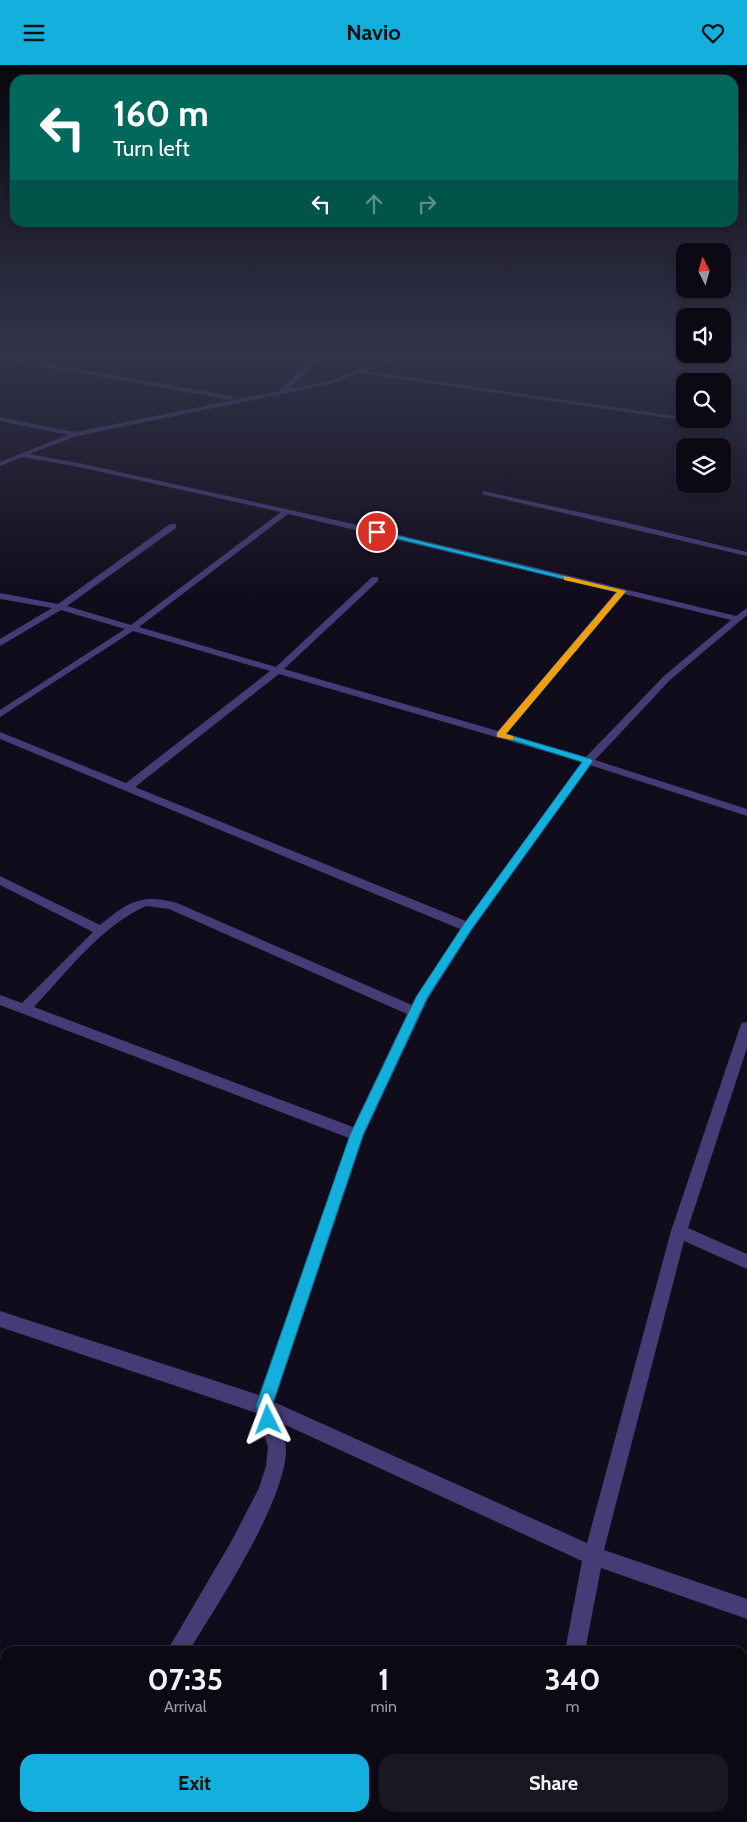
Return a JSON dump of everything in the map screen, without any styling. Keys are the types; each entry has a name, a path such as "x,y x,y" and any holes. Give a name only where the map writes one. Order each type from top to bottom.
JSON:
{"street":[{"path":"70,433 75,434"},
{"path":"0,464 80,433"},
{"path":"21,455 88,467 287,511 737,619"},
{"path":"486,493 747,554"},
{"path":"0,714 132,628 287,511"},
{"path":"0,643 60,607 173,526"},
{"path":"128,787 278,670 375,579"},
{"path":"500,735 622,591"},
{"path":"0,595 60,607 278,670 588,761 747,813"},
{"path":"180,1646 250,1525 270,1485 277,1448 264,1406 356,1135 422,997 468,927 588,761 667,678 747,611"},
{"path":"0,735 468,927"},
{"path":"0,880 102,931"},
{"path":"24,1009 102,931 131,907 157,901 173,906 415,1012"},
{"path":"0,1000 356,1135"},
{"path":"576,1646 593,1556 679,1231 747,1027"},
{"path":"679,1231 747,1262"},
{"path":"0,1319 264,1406 593,1556 747,1609"}],"slow traffic":[{"path":"510,738 500,735 622,591 567,578"}],"route":[{"path":"268,1420 264,1406 356,1135 422,997 468,927 588,761 500,735 622,591 377,532"}]}
